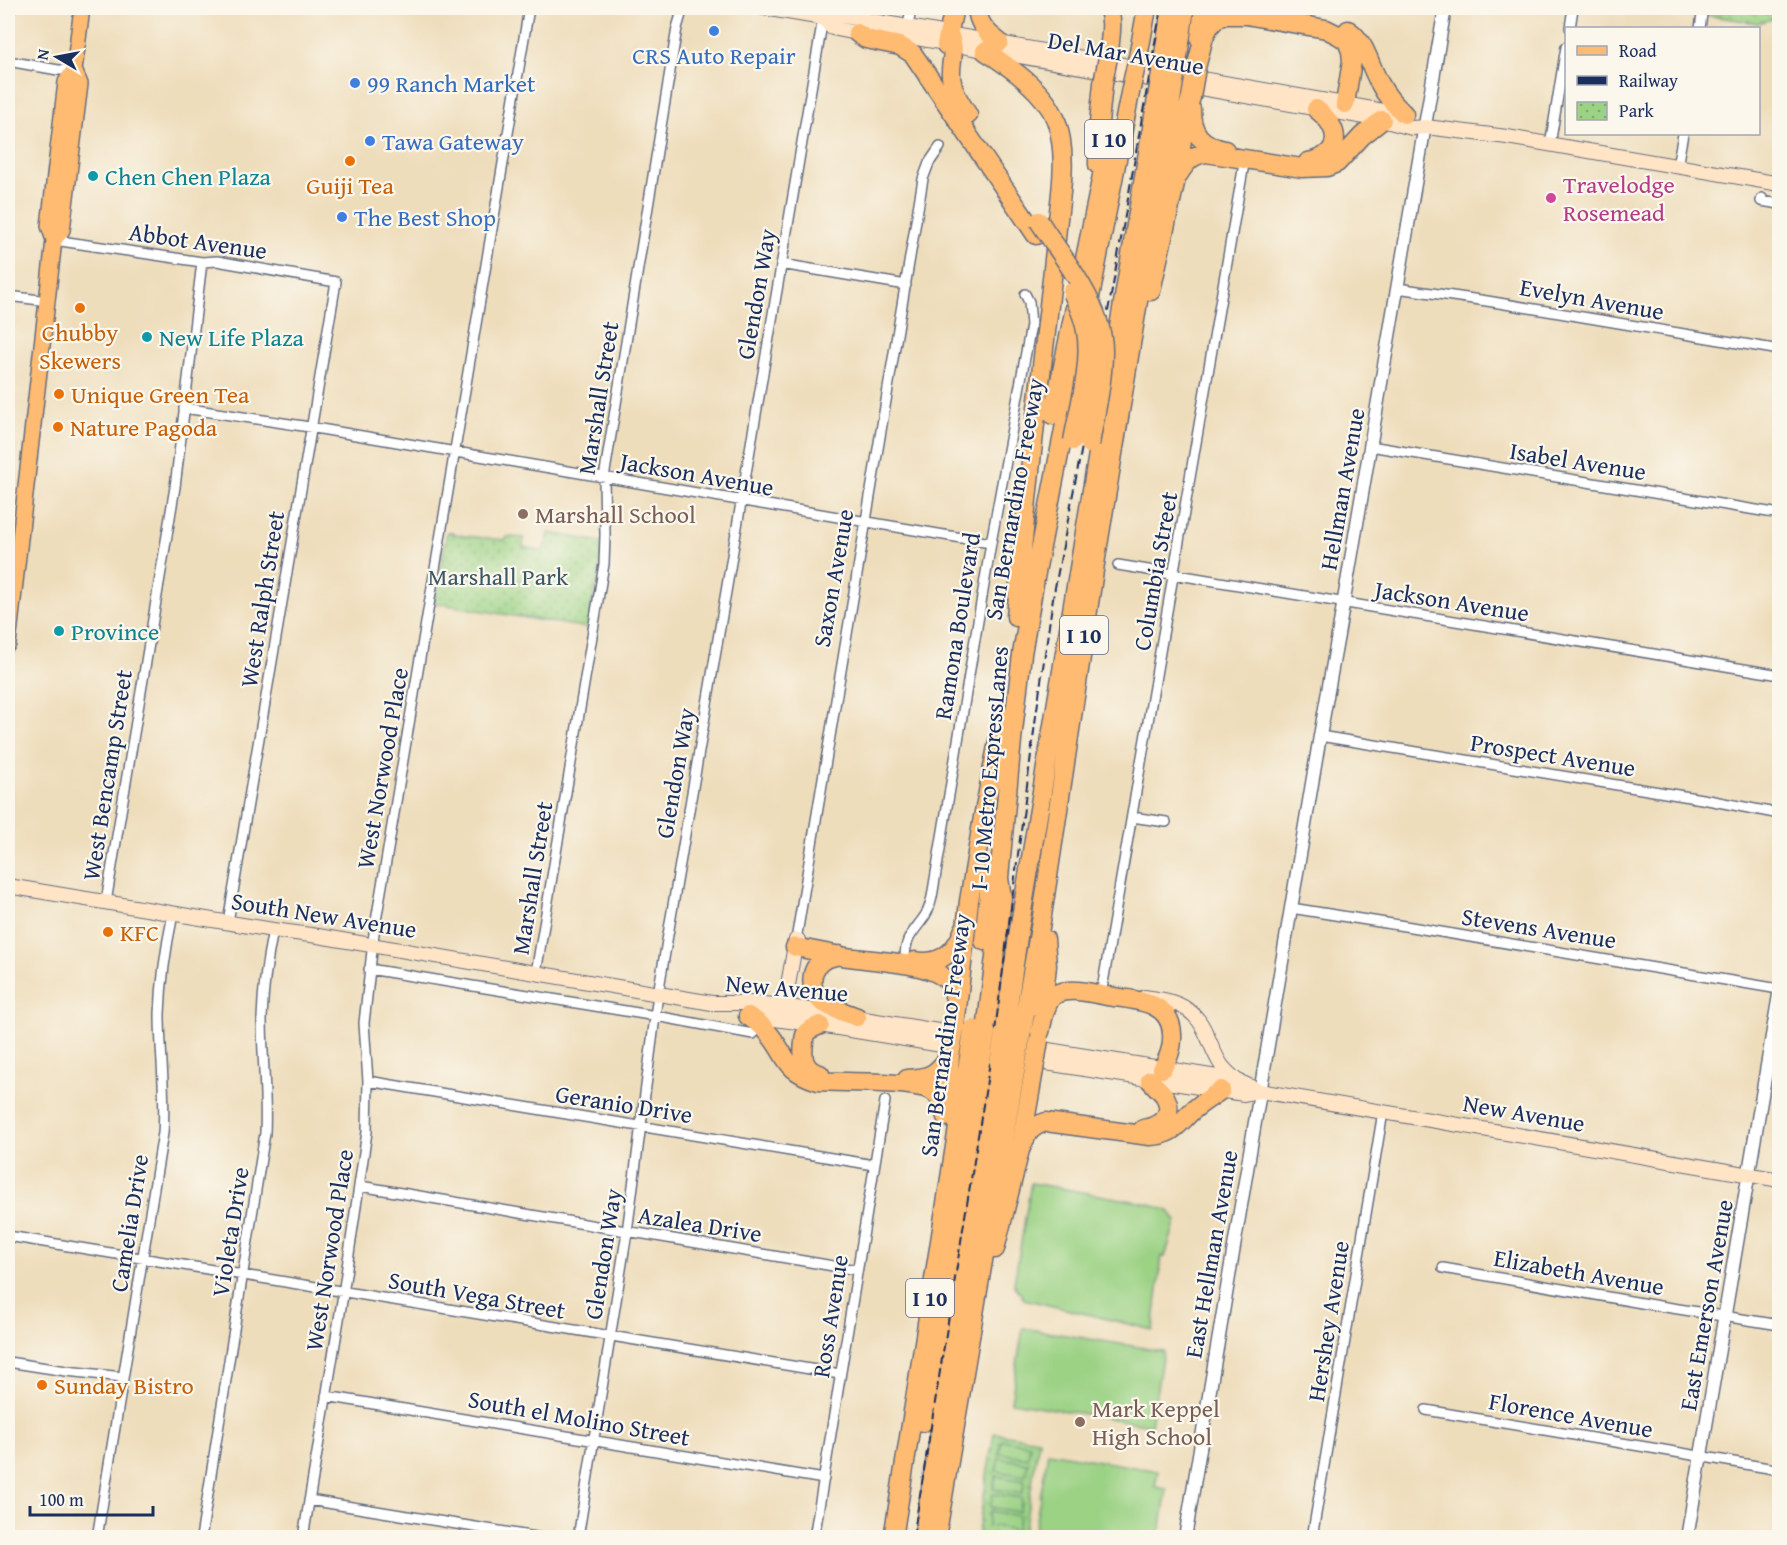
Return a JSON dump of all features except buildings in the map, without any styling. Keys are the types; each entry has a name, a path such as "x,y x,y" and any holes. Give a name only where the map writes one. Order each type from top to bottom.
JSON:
{"highway":[{"path":"947,105 943,93 942,75 950,41 954,8"},
{"path":"976,8 992,47 1046,102 1055,118 1061,138 1063,170 1027,486 1016,617"},
{"path":"1108,8 1112,25 1108,52 1119,85"},
{"path":"1133,56 1136,8"},
{"name":"I-10 Metro ExpressLanes","path":"968,1024 1002,898 999,878 1022,654 1119,85 1133,56 1147,8"},
{"path":"1170,63 1171,8"},
{"name":"San Bernardino Freeway","path":"893,1538 952,1162 991,1062 1026,1035 1095,564 1130,354 1165,93 1170,63 1185,8"},
{"path":"1130,354 1143,328 1176,179 1196,68 1204,8"},
{"path":"1229,8 1347,29 1359,39 1379,83 1390,101 1404,114"},
{"path":"1196,68 1209,27 1216,19 1225,15 1246,15 1326,29 1347,41 1351,51 1352,61 1345,104"},
{"path":"857,33 866,39 900,46 913,54 947,105 1037,228"},
{"path":"950,41 952,86 956,96 1037,228 1081,311 1086,332 1087,355 1081,443 1019,930"},
{"name":"San Bernardino Freeway","path":"936,1538 977,1292 991,1062 968,1024 982,961 995,838 1003,716 1016,617 1119,85"},
{"name":"I-10 Metro ExpressLanes","path":"1026,1035 1019,930 1165,93"},
{"path":"1191,97 1191,114 1195,132 1208,144 1221,149 1308,163 1321,160 1335,143 1332,126 1325,115 1316,109"},
{"path":"1176,179 1188,159 1199,154 1212,153 1302,168 1327,167 1337,163 1362,136 1382,120"},
{"path":"1002,898 1029,674 1081,443"},
{"path":"820,1025 807,1032 804,1038 803,1058 806,1066 815,1073 828,1076 901,1080 925,1078 939,1071 950,1056 968,1024 968,916 983,817 1003,716"},
{"path":"904,959 920,962 942,960 961,938 968,916"},
{"path":"1026,1035 1055,994 1068,991 1145,1002 1156,1006 1166,1014 1171,1023 1170,1051 1156,1075 1165,1096 1168,1110 1166,1117 1156,1126 1132,1129 1064,1118 1043,1112 1037,1106 1034,1097 1034,1070 1026,1035 1047,966 1042,916"},
{"path":"795,943 839,956 937,972 948,980 968,1024"},
{"path":"839,956 821,962 813,974 813,987 816,995 826,1005 857,1017"},
{"path":"1047,966 1056,978 1063,982 1102,989"},
{"path":"748,1016 761,1024 771,1035 786,1061 796,1071 807,1077 818,1081 923,1087 935,1093 942,1102 946,1117"},
{"path":"950,1056 946,1133 952,1162"},
{"path":"904,1538 991,1062"},
{"path":"923,1538 991,1062"},
{"path":"977,1292 996,1245 1020,1150 1034,1070"},
{"path":"1020,1150 1028,1133 1035,1125 1046,1122 1159,1136 1174,1130 1196,1107 1221,1090"}],"main road":[{"path":"8,644 14,533 48,302 54,240 49,224 66,82 74,70 82,8"},
{"name":"Del Mar Avenue","path":"764,8 823,18 832,14 908,27 950,41"},
{"name":"Del Mar Avenue","path":"823,18 832,28 857,33 877,31 992,47 1404,114 1426,127"},
{"name":"Del Mar Avenue","path":"992,47 1382,120 1412,128 1426,127 1550,145 1779,184"},
{"name":"South New Avenue","path":"8,886 658,994"},
{"path":"795,943 904,959"},
{"name":"Saxon Avenue","path":"783,1021 795,943"},
{"path":"1102,989 1171,1001 1188,1010 1202,1024 1222,1066 1236,1080"},
{"path":"658,994 712,1003"},
{"name":"New Avenue","path":"712,1003 754,1003 857,1017 1156,1075 1221,1090 1246,1094 1260,1091"},
{"name":"New Avenue","path":"712,1003 748,1016 1156,1075 1236,1080 1260,1091 1779,1180"}],"street":[{"name":"West Norwood Place","path":"303,1538 367,1132 368,1081 363,1023 369,969 529,8"},
{"name":"Marshall Street","path":"536,974 604,564 604,478 676,28 683,8"},
{"path":"908,27 911,8"},
{"name":"Hellman Avenue","path":"1280,978 1445,8"},
{"path":"1570,27 1574,8"},
{"path":"1700,27 1703,8"},
{"name":"Glendon Way","path":"578,1538 627,1232 658,994 823,18"},
{"path":"1550,145 1565,53"},
{"path":"8,61 58,70 74,70"},
{"path":"1677,166 1683,135"},
{"name":"Saxon Avenue","path":"795,943 923,179 929,163 940,147"},
{"name":"Columbia Street","path":"1102,989 1245,158"},
{"path":"1761,198 1761,201 1779,204"},
{"name":"Abbot Avenue","path":"54,240 202,262 217,261 336,282"},
{"name":"West Bencamp Street","path":"106,902 175,487 202,262"},
{"path":"781,264 906,285"},
{"name":"West Ralph Street","path":"228,922 336,282"},
{"name":"Evelyn Avenue","path":"1397,288 1779,350"},
{"name":"Ramona Boulevard","path":"904,959 908,939 928,910 932,897 990,543 1031,325 1026,294"},
{"path":"8,296 48,302"},
{"name":"Jackson Avenue","path":"184,408 990,543"},
{"name":"Isabel Avenue","path":"1370,446 1779,513"},
{"name":"Jackson Avenue","path":"1118,565 1779,675"},
{"name":"Prospect Avenue","path":"1320,736 1698,798 1779,814"},
{"path":"1132,817 1166,822"},
{"name":"Stevens Avenue","path":"1291,908 1779,989"},
{"name":"Camelia Drive","path":"97,1538 163,1133 165,1112 160,1013 162,981 173,914"},
{"name":"Violeta Drive","path":"201,1538 265,1133 267,1104 263,1049 263,996 273,930"},
{"path":"369,969 753,1034"},
{"name":"East Hellman Avenue","path":"1185,1538 1280,978"},
{"name":"East Emerson Avenue","path":"1687,1538 1779,989"},
{"name":"Geranio Drive","path":"368,1081 874,1165"},
{"name":"Ross Avenue","path":"814,1538 885,1101"},
{"name":"Hershey Avenue","path":"1312,1538 1383,1112"},
{"name":"Azalea Drive","path":"360,1186 857,1270"},
{"name":"South Vega Street","path":"8,1236 840,1374"},
{"name":"Elizabeth Avenue","path":"1443,1268 1779,1325"},
{"path":"8,1362 123,1377"},
{"name":"South el Molino Street","path":"326,1396 824,1479"},
{"name":"Florence Avenue","path":"1426,1410 1598,1437 1779,1470"},
{"path":"309,1500 543,1538"}],"green space":[{"path":"1707,8 1779,8 1779,17 1758,23 1706,15"},
{"name":"Marshall Park","path":"447,532 505,540 507,537 524,538 523,547 543,551 549,533 601,542 601,560 588,628 434,603"},
{"path":"1031,1183 1150,1204 1169,1211 1176,1221 1165,1257 1162,1256 1153,1330 1024,1299 1014,1284"},
{"path":"1023,1328 1163,1351 1151,1425 1011,1402"},
{"path":"994,1433 1039,1440 1023,1537 977,1538"},
{"path":"1002,1440 1030,1445 1028,1458 999,1453"},
{"path":"1048,1452 1158,1471 1155,1487 1167,1489 1159,1537 1033,1537"},
{"path":"999,1458 1028,1463 1025,1476 996,1471"},
{"path":"996,1476 1025,1481 1022,1494 993,1489"},
{"path":"993,1494 1022,1498 1019,1512 990,1507"},
{"path":"990,1511 1019,1516 1017,1530 988,1525"}],"railway":[{"path":"913,1538 995,1031 1053,598 1113,285 1161,8"}],"place":[{"name":"CRS Auto Repair","path":"714,31"},
{"name":"99 Ranch Market","path":"355,83"},
{"name":"Tawa Gateway","path":"370,141"},
{"name":"Guiji Tea","path":"350,161"},
{"name":"Chen Chen Plaza","path":"93,176"},
{"name":"Travelodge Rosemead","path":"1551,198"},
{"name":"The Best Shop","path":"342,217"},
{"name":"Chubby Skewers","path":"80,308"},
{"name":"New Life Plaza","path":"147,337"},
{"name":"Unique Green Tea","path":"59,394"},
{"name":"Nature Pagoda","path":"58,427"},
{"name":"Marshall School","path":"523,514"},
{"name":"Province","path":"59,631"},
{"name":"KFC","path":"108,932"},
{"name":"Sunday Bistro","path":"42,1385"},
{"name":"Mark Keppel High School","path":"1080,1422"}]}
